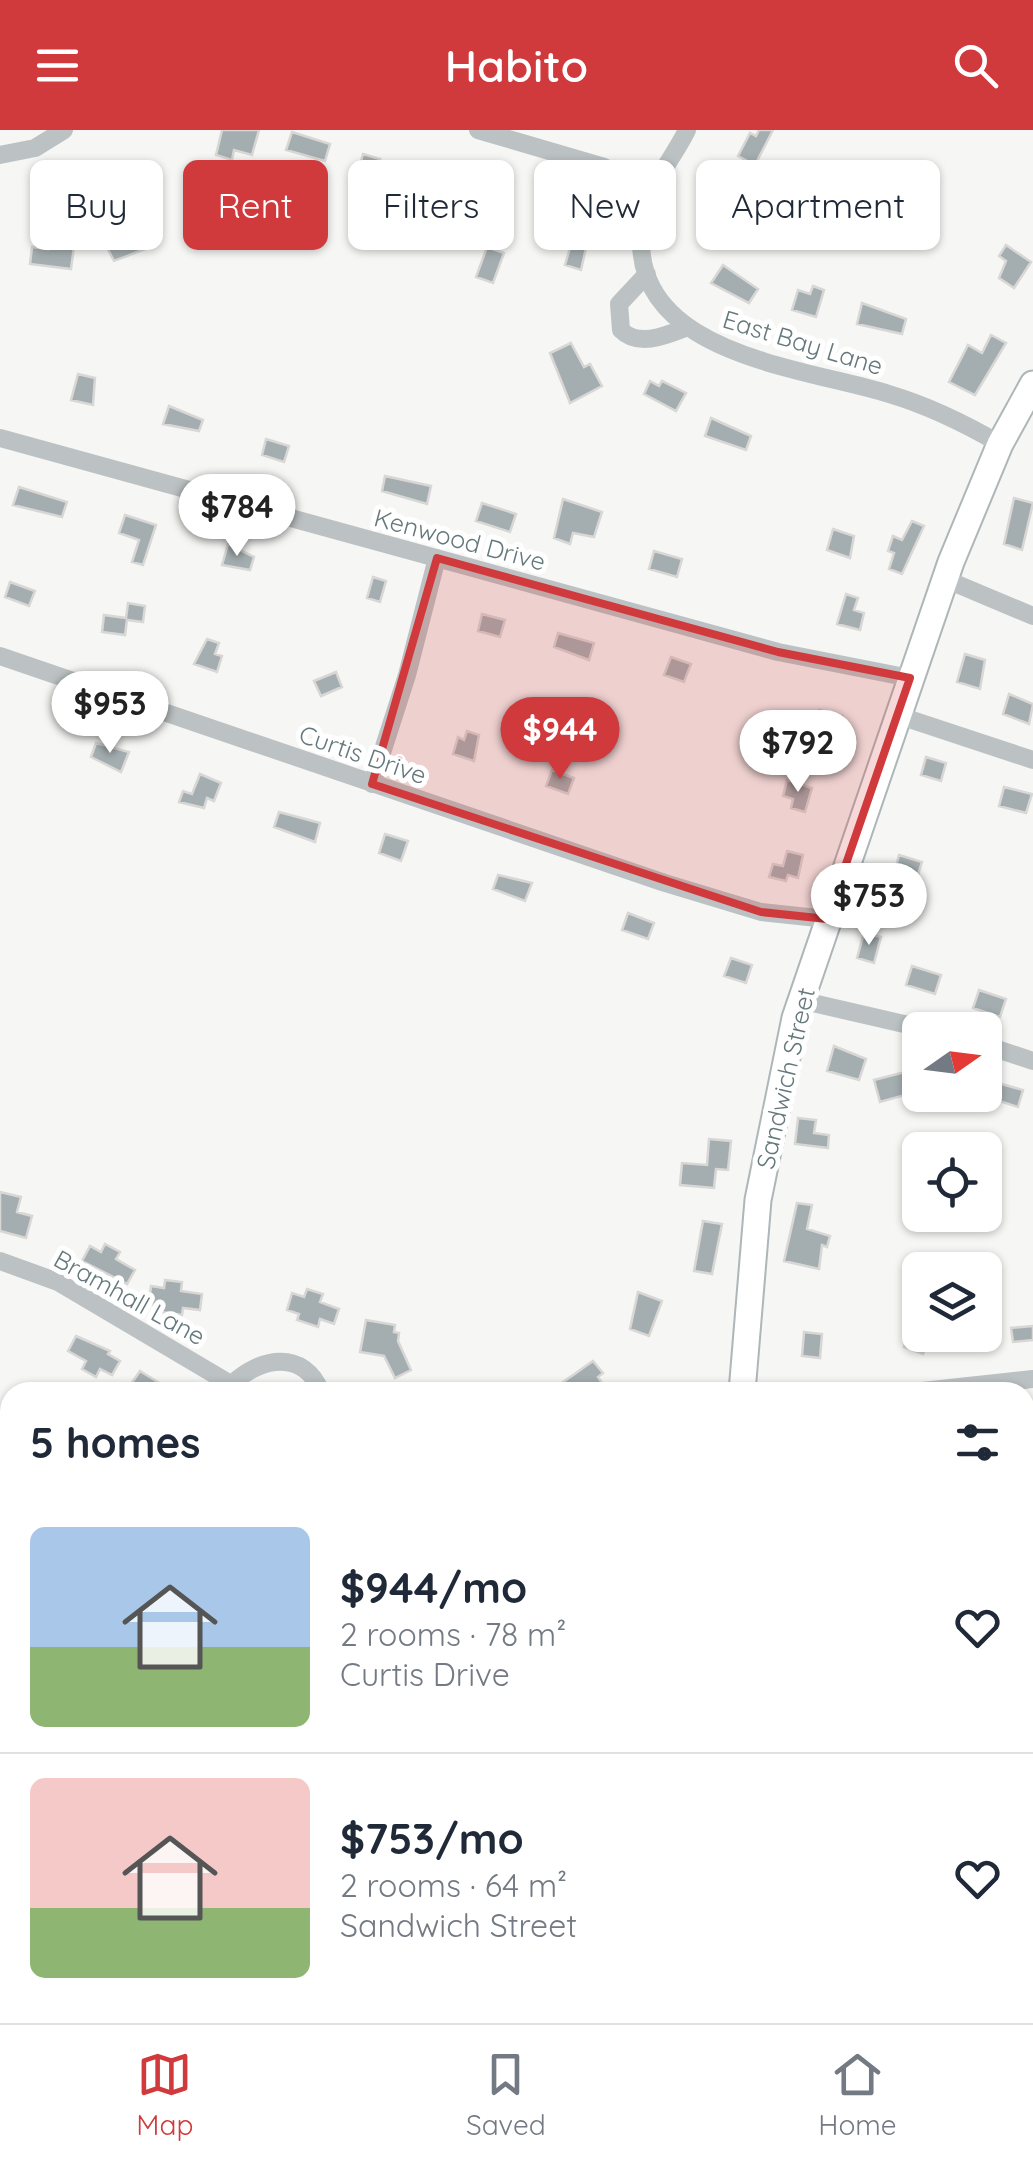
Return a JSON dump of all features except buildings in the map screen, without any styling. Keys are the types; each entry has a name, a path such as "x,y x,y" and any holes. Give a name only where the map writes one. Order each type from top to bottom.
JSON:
{"street":[{"path":"0,155 36,148 64,130"},
{"path":"478,130 580,160"},
{"path":"669,160 687,130"},
{"path":"643,250 647,274 620,304 617,320 621,330 641,340 688,327"},
{"name":"East Bay Lane","path":"647,274 666,306 688,327 726,350 889,394 951,416 1000,444"},
{"name":"Sandwich Street","path":"743,1382 758,1200 778,1088 800,1000 944,579 1000,444 1033,384"},
{"name":"Kenwood Drive","path":"0,438 778,652 910,678"},
{"path":"372,784 407,675 437,558"},
{"path":"944,579 1033,616"},
{"name":"Curtis Drive","path":"0,656 761,912 828,920"},
{"path":"897,715 1033,760"},
{"path":"800,1000 902,1024"},
{"path":"1002,1051 1033,1062"},
{"name":"Bramhall Lane","path":"0,1261 58,1282 228,1382"},
{"name":"Bramhall Lane","path":"241,1382 250,1366 288,1360 310,1372 316,1382"},
{"path":"1005,1382 1033,1379"}],"highlighted area":[{"path":"437,558 778,652 910,678 827,919 761,912 372,784"}]}
